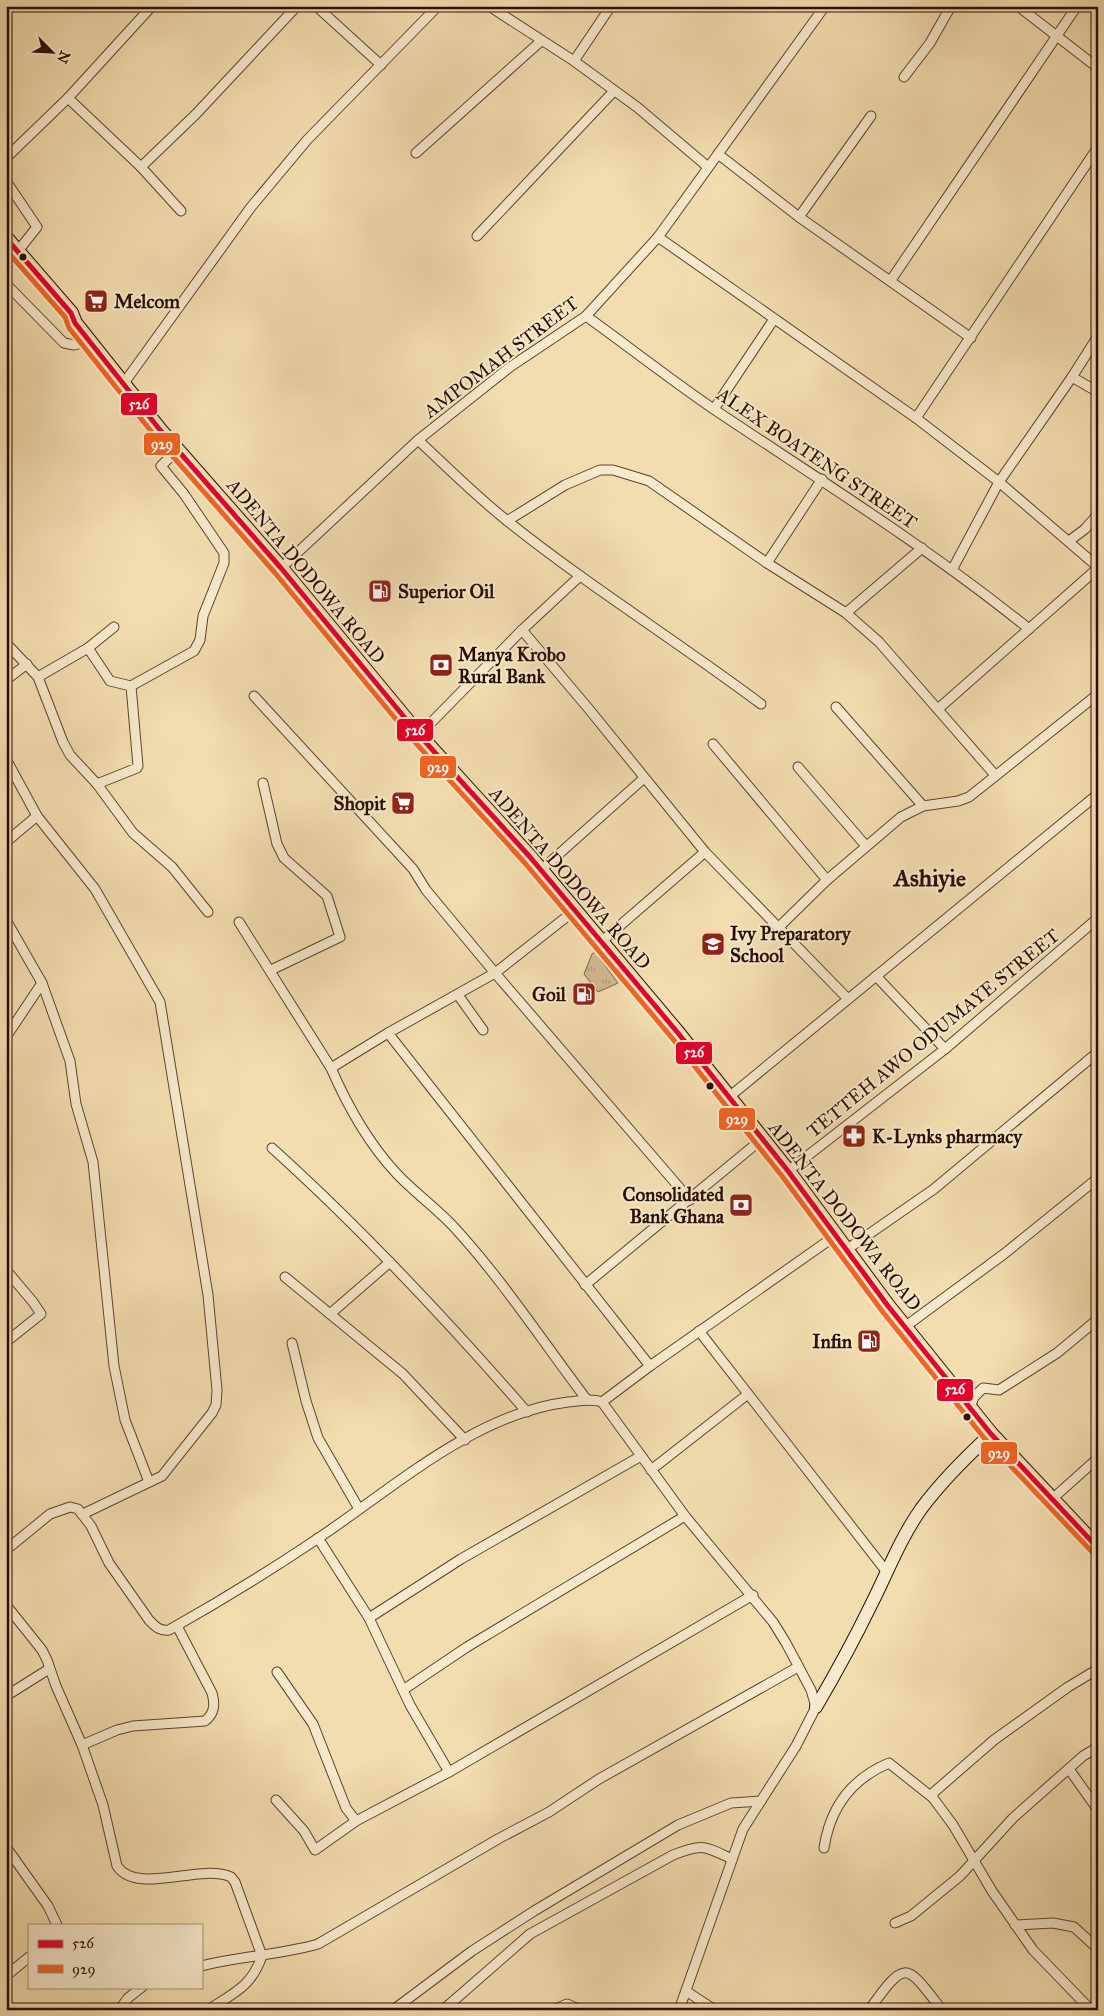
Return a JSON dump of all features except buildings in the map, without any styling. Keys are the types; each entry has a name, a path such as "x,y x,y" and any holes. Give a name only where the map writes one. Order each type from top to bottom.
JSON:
{"main road":[{"name":"ADENTA DODOWA ROAD","path":"6,238 71,313 75,323 177,450 281,568 418,735 541,870 655,1005 788,1172 835,1236 991,1434 1098,1548"}],"street":[{"path":"6,158 68,98 152,6"},
{"path":"141,167 196,114 297,6"},
{"path":"316,6 380,65"},
{"path":"124,383 251,207 307,140 438,6"},
{"path":"489,6 574,61 708,167"},
{"path":"574,61 611,6"},
{"name":"AMPOMAH STREET","path":"281,568 418,440 510,367 586,316 658,237 826,6"},
{"path":"904,77 930,43 951,6"},
{"path":"1018,6 1098,68"},
{"path":"891,280 1058,37 1077,6"},
{"path":"416,153 541,41"},
{"path":"477,236 614,91"},
{"path":"68,98 141,167 181,210"},
{"path":"799,218 871,116"},
{"path":"916,418 1098,147"},
{"path":"718,154 799,218 891,280 971,338"},
{"path":"6,181 37,225 36,231 18,251"},
{"path":"658,237 916,418 999,482 1098,567 938,709"},
{"path":"6,284 64,343 74,345 91,341"},
{"name":"ALEX BOATENG STREET","path":"586,316 714,409 822,479 922,548 1029,629"},
{"path":"714,409 774,319"},
{"path":"952,570 999,482 1098,336"},
{"path":"1072,377 1098,392"},
{"path":"418,440 480,499 507,521 580,576 688,649 761,704"},
{"path":"88,648 110,681 131,686 194,651 198,646 203,616 224,563 224,554 184,494 161,466 177,450"},
{"path":"507,521 565,485 600,470 613,470 649,482 768,563 846,613 879,642 995,775"},
{"path":"768,563 822,479"},
{"path":"1069,541 1085,529 1098,514"},
{"path":"846,613 922,548"},
{"path":"418,735 522,630 580,576"},
{"path":"38,677 88,648 114,627"},
{"path":"522,630 705,852 848,999"},
{"path":"6,643 38,677 63,742 70,755 97,784 132,833 172,867 208,912"},
{"path":"6,680 27,664"},
{"path":"97,784 138,766 131,686"},
{"path":"779,927 827,880 901,818 923,806 958,801 969,797 1098,694"},
{"path":"254,696 413,869 426,890 495,973 690,1200"},
{"path":"836,706 923,806"},
{"path":"713,744 827,880"},
{"path":"6,759 37,816 95,889 130,949 162,1010 208,1295 218,1398 212,1413 167,1471 149,1482 83,1514"},
{"path":"798,767 866,846"},
{"path":"541,870 643,779"},
{"path":"263,783 277,844 284,858 327,896 340,937 271,970"},
{"path":"729,1097 1098,794"},
{"path":"6,842 37,816"},
{"path":"600,942 705,852"},
{"path":"331,1068 388,1032 495,973 574,911"},
{"name":"TETTEH AWO ODUMAYE STREET","path":"788,1172 945,1049 1098,918"},
{"path":"6,920 42,983 70,1061 76,1104 94,1162 114,1366 125,1420 149,1482"},
{"path":"239,922 331,1068 343,1095 376,1147 396,1173 458,1232 503,1288 587,1400"},
{"path":"876,976 945,1049"},
{"path":"6,1037 42,983"},
{"path":"458,995 483,1030"},
{"path":"388,1032 650,1366"},
{"path":"846,1250 934,1189 1098,1052"},
{"path":"585,1285 762,1139"},
{"path":"272,1148 324,1196 421,1293 527,1412"},
{"path":"906,1326 1004,1254 1098,1178"},
{"path":"6,1550 59,1508 70,1507 78,1509 83,1514 109,1563 149,1620 162,1631 177,1626 251,1583 426,1463 465,1440 527,1412 554,1404 587,1400 602,1402 699,1331 835,1236"},
{"path":"330,1314 390,1262"},
{"path":"6,1270 41,1314 6,1342"},
{"path":"285,1276 403,1374 465,1440"},
{"path":"970,1408 974,1398 983,1388 1000,1390 1057,1353 1098,1318"},
{"path":"699,1331 886,1571"},
{"path":"292,1342 306,1401 318,1438 359,1509"},
{"path":"651,1470 748,1394"},
{"path":"602,1402 685,1516 752,1595 786,1643 816,1706"},
{"path":"679,2010 743,1829 796,1746 873,1601 886,1571 922,1509 951,1473 991,1434"},
{"path":"369,1618 462,1559 640,1456"},
{"path":"1051,1500 1098,1458"},
{"path":"403,1690 514,1618 685,1516"},
{"path":"318,1538 369,1618 403,1690 449,1772"},
{"path":"276,1800 304,1831 315,1850 356,1820 449,1772 752,1595"},
{"path":"6,1605 42,1650 82,1744 109,1823 117,1866 121,1871 126,1876 144,1880 213,1872 231,1877 262,1956 256,1974 250,1981 208,2010"},
{"path":"82,1744 117,1730 133,1726 205,1721 211,1716 214,1702 212,1692 177,1626"},
{"path":"202,1966 232,1958 296,1951 318,1944 498,1839 549,1812 599,1779 798,1667"},
{"path":"6,1696 49,1669"},
{"path":"277,1672 313,1724 344,1803 356,1820"},
{"path":"933,1798 936,1788 974,1755 1068,1687 1096,1674"},
{"path":"895,1923 911,1916 928,1904 975,1861 1013,1818 1069,1769 1098,1747"},
{"path":"824,1848 827,1828 837,1808 851,1788 869,1771 889,1763 933,1798 953,1825 1033,1950 1091,2010"},
{"path":"1069,1769 1098,1810"},
{"path":"393,2010 443,1972 518,1921 678,1826 730,1803 761,1800"},
{"path":"6,1847 48,1906 57,1924"},
{"path":"443,2010 530,1934 673,1855 693,1847 705,1847 732,1859"},
{"path":"1016,1926 1053,1923 1074,1927 1098,1949"},
{"path":"6,1976 28,1958"},
{"path":"869,2010 886,1986 903,1972 914,1975 942,2010"},
{"path":"119,2010 128,1998 141,1988"},
{"path":"686,1991 715,2010"},
{"path":"554,2010 567,2004 581,2010"}],"green space":[{"path":"595,952 618,983 598,992 584,974 592,954"}],"transit line":[{"name":"526","path":"6,238 71,313 75,323 160,430 281,568 419,735 530,857 678,1033 788,1171 888,1306 991,1434 1098,1548"},
{"name":"929","path":"6,250 65,317 69,328 154,435 275,573 413,740 524,862 672,1038 782,1176 882,1311 985,1439 1093,1553"}],"place":[{"name":"Melcom","path":"96,301"},
{"name":"Superior Oil","path":"380,591"},
{"name":"Manya Krobo Rural Bank","path":"441,665"},
{"name":"Shopit","path":"403,803"},
{"name":"Ivy Preparatory School","path":"713,944"},
{"name":"Goil","path":"584,994"},
{"name":"K-Lynks pharmacy","path":"854,1136"},
{"name":"Consolidated Bank Ghana","path":"741,1205"},
{"name":"Infin","path":"869,1341"}],"district":[{"name":"Ashiyie","path":"930,878"}]}
